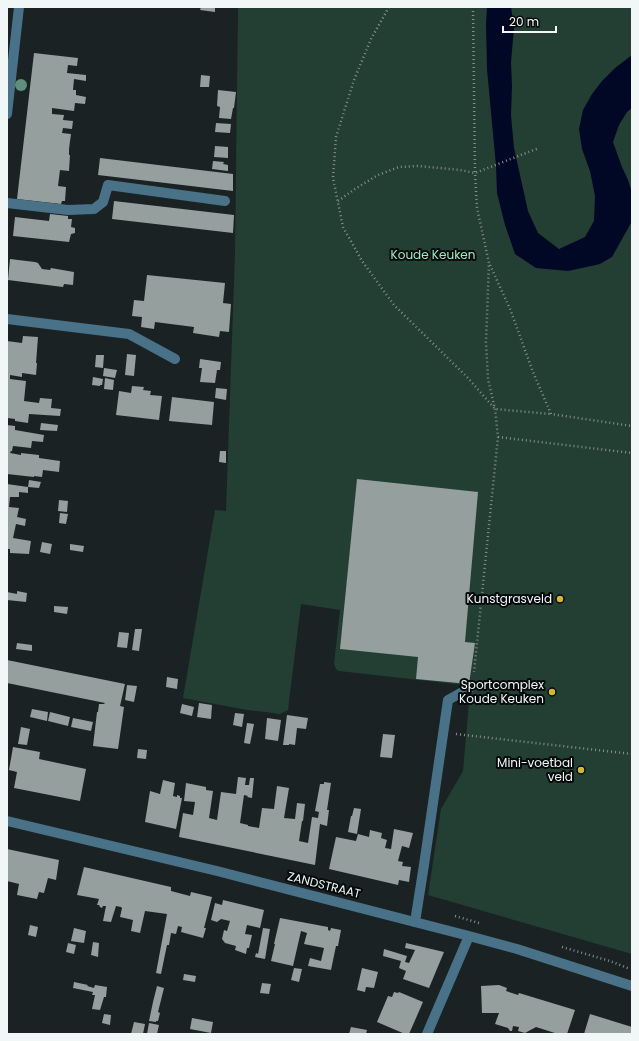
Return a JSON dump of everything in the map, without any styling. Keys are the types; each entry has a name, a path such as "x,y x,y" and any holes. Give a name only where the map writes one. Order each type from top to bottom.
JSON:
{"street":[{"path":"7,114 10,58 19,7"},
{"path":"7,202 68,210 94,209 103,202 108,185 225,201"},
{"path":"7,319 129,334 175,359"},
{"path":"415,922 448,700 473,686"},
{"name":"ZANDSTRAAT","path":"7,821 210,870 469,936 517,949 632,986"},
{"path":"427,1034 469,936"}],"path":[{"path":"389,7 371,39 354,80 336,137 333,178 343,227 362,261 394,305 468,378 496,408 551,414 632,426"},
{"path":"473,7 475,174 477,208 490,263 510,309 533,372 551,414"},
{"path":"338,201 378,175 399,167 419,166 460,170 475,174 539,148"},
{"path":"473,686 498,438 496,408 488,379 486,342 490,263"},
{"path":"498,438 632,453"},
{"path":"444,732 632,754"}],"green space":[{"name":"Koude Keuken","path":"238,7 632,7 632,954 428,895 441,809 463,771 469,702 473,686 339,671 336,669 334,664 340,610 301,604 288,710 280,714 247,710 183,698 215,510 226,511 235,254"}],"water":[{"path":"487,7 511,7 514,28 511,62 511,115 514,148 528,211 538,233 559,249 585,237 594,221 595,196 590,171 582,149 579,129 583,110 592,94 602,81 615,68 632,55 632,108 627,112 619,125 613,142 632,193 631,223 612,257 600,264 568,271 536,268 515,254 505,225 497,193 487,69"}],"building":[{"path":"201,7 215,7 215,12 200,10"},
{"path":"34,53 78,58 77,66 68,65 67,73 86,75 86,81 74,79 73,90 76,90 76,95 86,97 85,104 75,103 74,111 52,108 52,114 64,115 63,120 73,121 72,129 63,128 62,133 71,134 69,171 60,170 58,186 66,187 65,201 62,201 61,204 17,199"},
{"path":"201,75 210,76 209,87 200,87"},
{"path":"218,90 236,92 231,119 219,118 220,107 217,106"},
{"path":"216,123 231,124 230,133 215,132"},
{"path":"215,146 228,147 228,158 214,157"},
{"path":"100,158 233,174 233,191 98,175"},
{"path":"213,161 224,162 223,164 228,165 228,171 212,169"},
{"path":"114,201 234,215 233,233 112,219"},
{"path":"50,214 68,216 68,219 72,219 71,227 75,228 75,233 71,234 69,242 13,236 15,217 49,221"},
{"path":"10,259 35,262 38,263 42,269 50,270 51,268 74,272 73,285 64,284 63,287 8,280"},
{"path":"147,275 225,283 223,303 231,304 229,332 220,331 219,337 193,333 194,327 155,322 154,329 141,327 142,317 132,316 134,300 144,301"},
{"path":"23,336 38,337 36,375 22,373 22,377 10,375 10,379 26,381 24,401 39,403 40,398 52,399 51,408 61,409 60,416 29,414 28,423 7,418 7,341 22,343"},
{"path":"127,354 136,355 134,376 125,375"},
{"path":"96,355 104,355 103,368 95,367"},
{"path":"200,359 221,362 220,370 217,370 215,383 200,382 202,368 199,368"},
{"path":"104,368 117,370 115,378 103,376"},
{"path":"93,377 103,379 102,385 92,385"},
{"path":"105,378 114,380 113,390 104,389"},
{"path":"132,386 144,387 143,390 151,391 150,395 162,396 159,420 116,415 119,391 131,393"},
{"path":"216,388 227,389 226,400 215,398"},
{"path":"172,397 214,402 212,425 169,421"},
{"path":"41,423 58,425 57,431 40,430"},
{"path":"7,425 15,426 15,430 44,435 43,442 32,441 31,448 13,446 10,453 21,455 21,453 39,455 39,458 60,461 59,472 43,470 42,477 7,474"},
{"path":"220,451 226,451 226,463 219,462"},
{"path":"357,479 478,492 465,642 475,643 469,684 416,679 418,657 340,649"},
{"path":"29,480 41,482 39,488 28,487"},
{"path":"7,484 28,487 28,493 19,492 19,497 10,497 9,507 19,508 17,517 26,519 25,526 16,524 13,538 31,541 29,554 10,553 10,549 7,549"},
{"path":"59,500 68,501 67,512 58,511"},
{"path":"60,513 68,514 66,524 59,523"},
{"path":"42,542 52,544 50,554 40,552"},
{"path":"70,544 84,546 83,552 70,550"},
{"path":"17,591 27,593 26,602 7,600 7,592 17,594"},
{"path":"54,606 68,607 67,614 54,612"},
{"path":"135,629 142,629 139,651 132,650"},
{"path":"119,632 129,633 127,648 117,647"},
{"path":"17,643 32,645 32,651 16,649"},
{"path":"7,660 125,684 120,706 124,707 118,749 93,746 99,704 105,703 7,683"},
{"path":"167,677 178,679 177,689 166,687"},
{"path":"127,685 137,686 134,702 125,700"},
{"path":"199,703 212,705 211,719 197,717"},
{"path":"182,704 194,707 192,716 180,713"},
{"path":"32,709 48,712 47,721 30,717"},
{"path":"50,712 70,717 68,726 48,721"},
{"path":"235,713 244,714 242,727 233,725"},
{"path":"287,715 308,718 306,729 297,728 295,745 283,745"},
{"path":"73,718 93,722 91,731 71,727"},
{"path":"267,718 281,720 278,741 265,739"},
{"path":"247,723 254,724 250,744 244,743"},
{"path":"21,727 30,729 27,745 18,744"},
{"path":"383,734 395,735 392,758 380,757"},
{"path":"13,747 40,752 39,759 86,769 80,801 14,788 17,772 9,770"},
{"path":"138,749 147,750 146,759 137,758"},
{"path":"238,777 246,778 245,785 249,785 250,778 254,778 252,798 244,795 240,823 259,828 262,808 274,809 277,786 289,788 284,818 295,819 297,803 305,804 299,841 308,843 312,817 318,818 319,812 315,811 320,784 324,784 324,782 331,783 327,810 329,810 327,826 320,824 315,865 179,837 183,813 193,815 195,802 184,801 186,783 206,787 206,790 213,791 209,818 217,820 221,792 236,794"},
{"path":"163,780 175,783 173,796 177,797 177,795 182,798 176,829 145,822 150,791 160,794"},
{"path":"354,808 361,809 357,834 348,832"},
{"path":"394,829 413,833 409,848 402,846 398,861 403,862 402,866 411,867 409,882 399,880 398,885 329,869 336,837 356,841 358,834 369,837 370,830 382,833 381,838 387,840 385,848 391,849"},
{"path":"7,849 59,860 56,880 48,878 44,893 39,892 37,899 17,895 19,884 7,881"},
{"path":"84,867 171,887 171,891 190,896 191,892 212,897 203,938 181,932 182,927 178,926 176,934 171,933 161,974 156,973 167,914 145,911 140,933 131,931 133,920 120,917 121,907 116,906 111,922 103,921 106,906 103,906 102,908 97,905 99,899 77,895"},
{"path":"223,900 264,910 260,928 247,925 245,934 252,935 246,954 235,950 236,946 225,943 222,939 224,930 227,931 230,921 221,919 217,922 211,920 215,903 222,905"},
{"path":"280,918 328,927 328,930 330,931 331,928 341,930 331,970 308,966 310,958 321,961 324,948 304,944 307,933 301,931 293,966 271,961"},
{"path":"30,925 38,927 36,937 28,935"},
{"path":"74,928 86,931 84,943 71,941"},
{"path":"263,928 270,929 265,959 255,957 256,953 258,954"},
{"path":"93,942 99,943 98,957 91,955"},
{"path":"68,943 76,945 74,954 66,952"},
{"path":"406,943 444,952 429,988 403,979 406,971 399,968 401,961 383,956 384,949 407,956 405,962 409,963 415,950 405,948"},
{"path":"294,968 302,969 299,982 291,980"},
{"path":"362,968 378,972 374,988 366,987 365,992 357,990"},
{"path":"184,974 196,976 195,982 183,980"},
{"path":"74,982 94,988 95,985 107,987 106,997 104,997 100,1010 92,1009 95,995 92,995 93,992 73,988"},
{"path":"262,983 271,984 269,994 260,993"},
{"path":"499,985 507,988 506,991 518,995 519,993 575,1010 567,1034 558,1034 536,1027 525,1033 518,1031 519,1027 513,1026 512,1031 510,1031 508,1028 495,1024 499,1013 482,1013 481,986"},
{"path":"157,986 164,988 158,1012 160,1013 158,1021 156,1022 149,1021"},
{"path":"394,992 399,992 423,1002 409,1034 405,1034 377,1022 388,996 392,997"},
{"path":"104,1014 111,1015 110,1025 102,1023"},
{"path":"590,1014 632,1027 631,1034 584,1034"},
{"path":"192,1018 213,1022 211,1033 190,1029"},
{"path":"134,1022 145,1024 143,1034 131,1034"},
{"path":"149,1023 159,1025 157,1034 147,1034"},
{"path":"351,1027 367,1030 366,1034 349,1034"}],"place":[{"name":"Kunstgrasveld","path":"560,599"},
{"name":"Sportcomplex Koude Keuken","path":"552,692"},
{"name":"Mini-voetbal veld","path":"581,770"}]}
